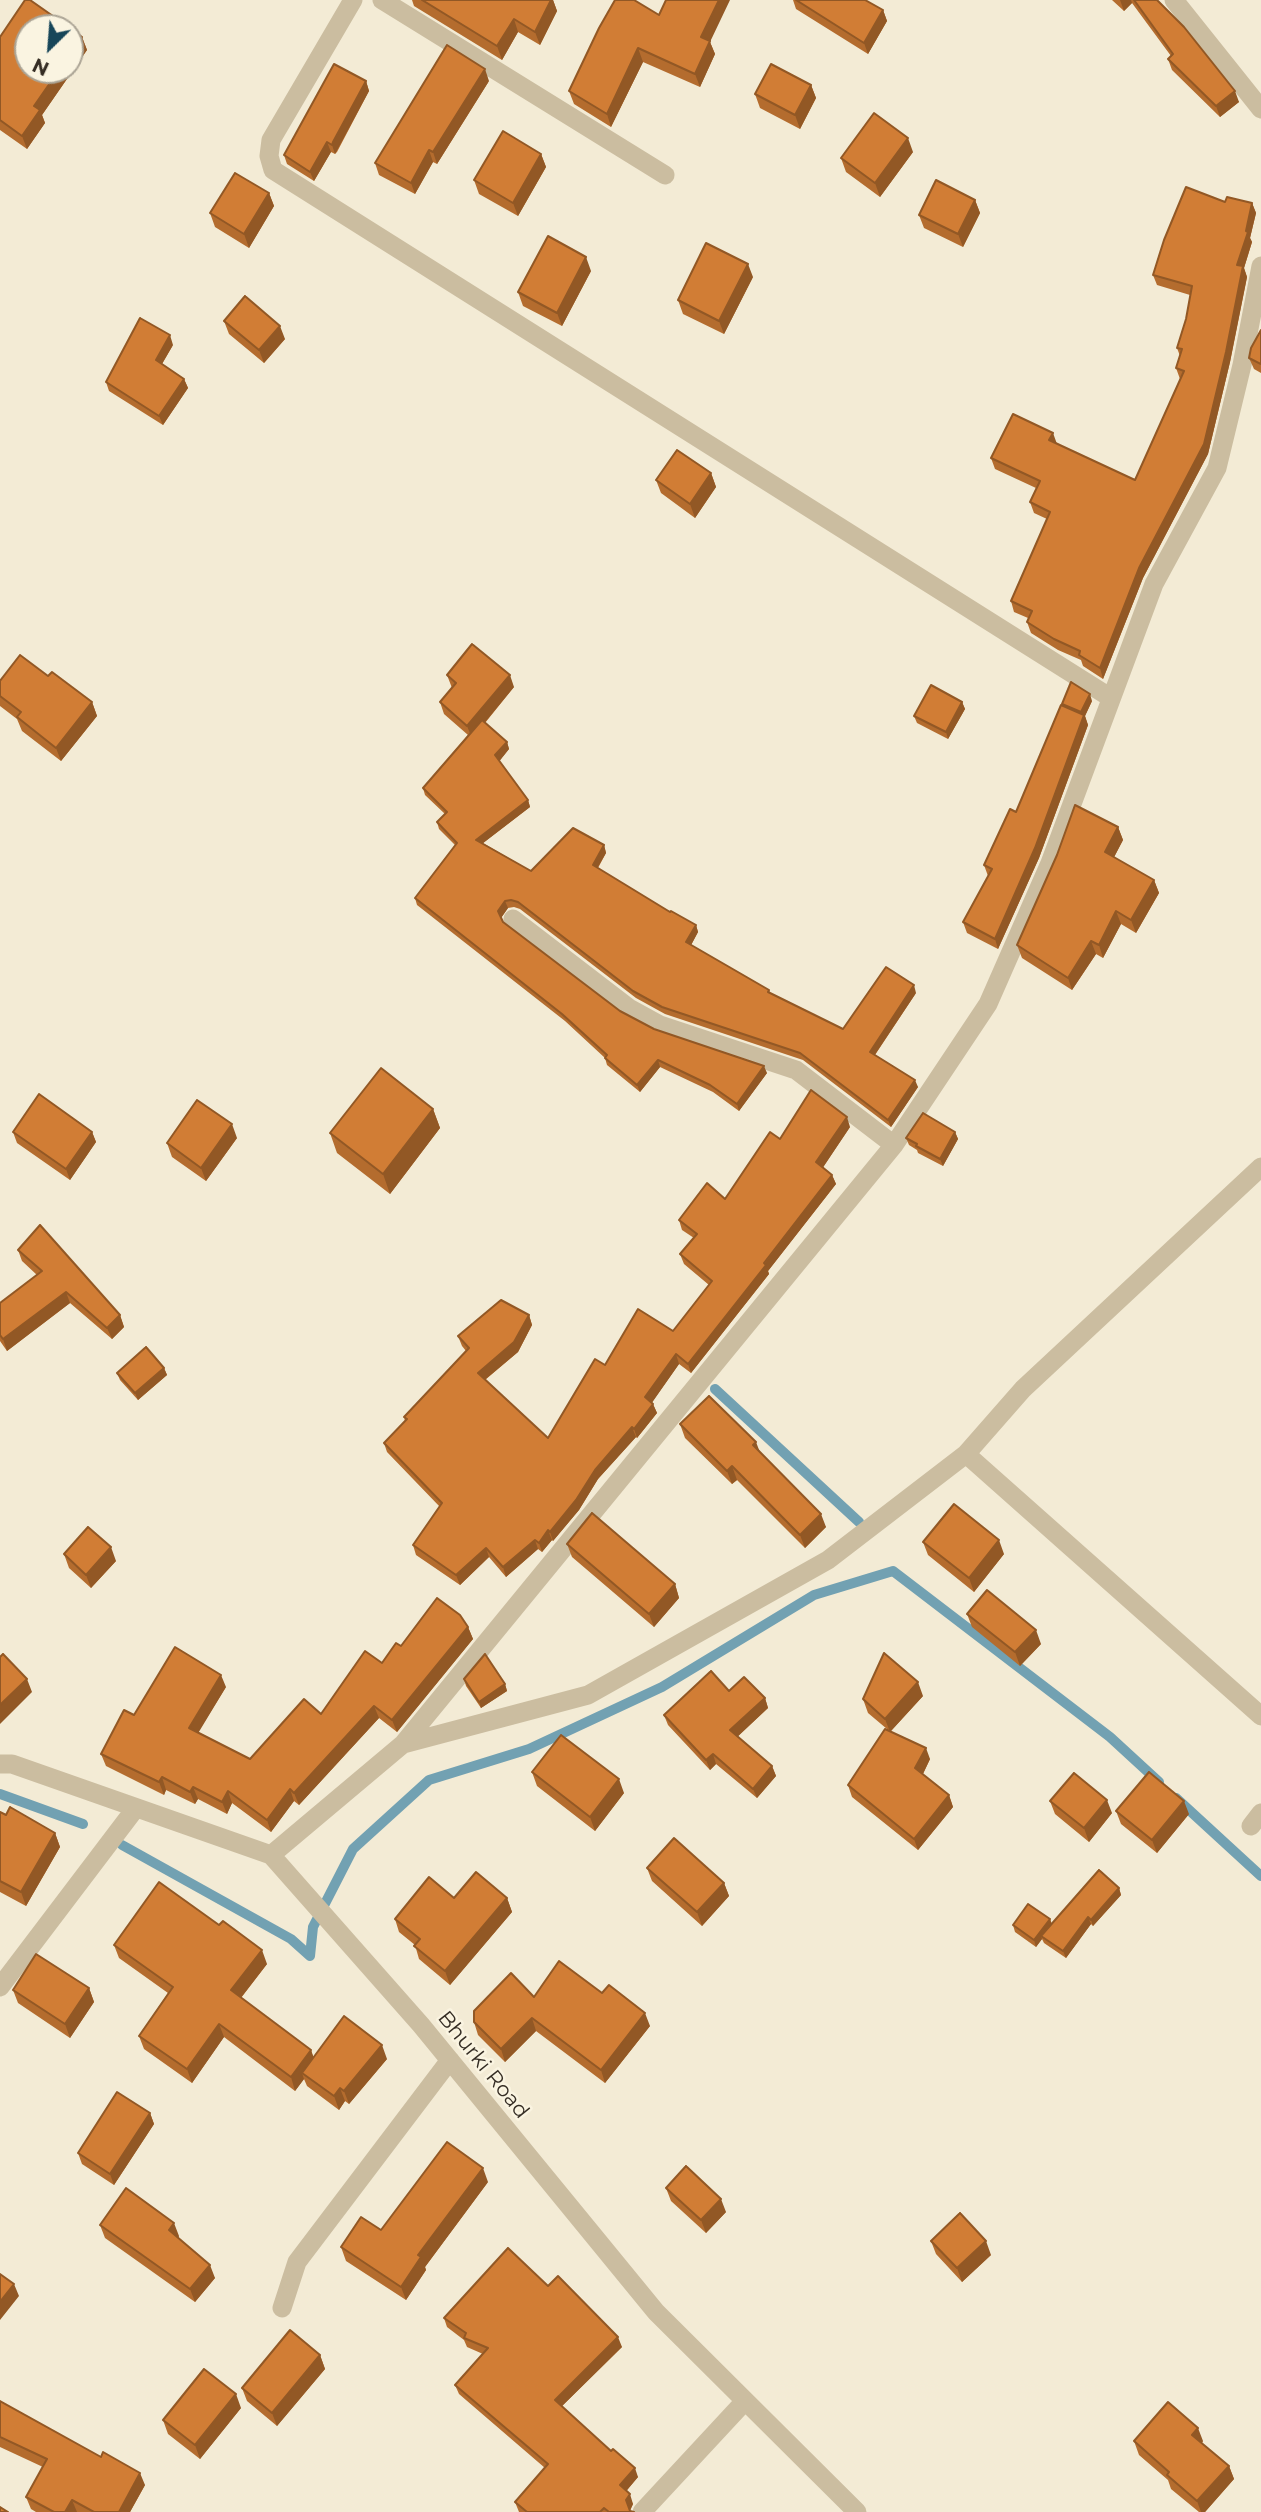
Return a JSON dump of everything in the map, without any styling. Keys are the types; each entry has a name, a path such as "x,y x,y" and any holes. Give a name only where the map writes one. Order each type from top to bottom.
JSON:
{"street":[{"path":"354,0 271,140 269,156 273,170 1111,698"},
{"path":"382,0 665,174"},
{"path":"1174,0 1261,109"},
{"path":"271,1855 402,1744 894,1144 988,1004 1050,863 1154,584 1217,468 1242,365 1261,266"},
{"path":"513,919 629,1009 660,1025 796,1070 894,1144"},
{"path":"402,1744 588,1695 828,1560 966,1454 1023,1389 1261,1167"},
{"path":"966,1454 1261,1716"},
{"name":"Bhurki Road","path":"0,1764 12,1764 271,1855 450,2060 656,2312 857,2512"},
{"path":"0,1987 135,1809"},
{"path":"282,2308 297,2262 450,2060"},
{"path":"642,2512 745,2401"}],"building":[{"path":"25,0 30,0 50,14 16,14"},
{"path":"422,0 551,0 535,32 514,19 497,46"},
{"path":"615,0 634,0 659,15 666,0 719,0 701,37 710,41 695,74 638,48 607,114 569,91"},
{"path":"796,0 865,0 883,10 864,43"},
{"path":"1134,0 1157,0 1184,27 1235,91 1216,106 1168,59 1173,54"},
{"path":"14,16 14,84 49,84 34,106 40,110 22,136 0,120 0,37"},
{"path":"447,45 485,69 433,152 429,150 411,183 375,163"},
{"path":"334,64 366,81 332,145 327,142 310,172 284,155"},
{"path":"771,64 811,85 795,115 755,94"},
{"path":"874,113 908,138 875,183 841,158"},
{"path":"503,131 541,154 513,203 474,180"},
{"path":"235,173 269,193 244,234 210,213"},
{"path":"936,180 975,200 958,234 919,215"},
{"path":"1186,187 1225,202 1227,197 1252,203 1246,231 1248,232 1237,265 1243,266 1204,444 1139,568 1100,668 1079,655 1080,651 1027,622 1032,611 1011,601 1050,512 1030,502 1040,481 991,458 1013,414 1053,433 1049,440 1135,480 1184,371 1176,368 1182,349 1177,348 1192,286 1153,275"},
{"path":"548,236 586,257 557,313 518,292"},
{"path":"706,243 748,264 719,321 678,300"},
{"path":"245,296 280,326 259,350 224,321"},
{"path":"140,318 170,335 156,360 184,379 159,416 106,382"},
{"path":"1261,330 1261,364 1249,358 1251,348"},
{"path":"677,450 711,473 690,504 656,480"},
{"path":"472,644 510,675 467,726 440,702 456,683 447,675"},
{"path":"20,655 48,676 52,672 92,702 56,748 17,717 21,712 0,696 0,681"},
{"path":"1071,682 1090,694 1081,712 1062,704"},
{"path":"931,685 962,702 946,732 914,716"},
{"path":"1061,705 1084,715 1035,848 995,939 963,922 992,869 984,865 1010,809 1016,812"},
{"path":"482,720 507,742 495,755 528,800 476,840 531,871 573,828 604,845 593,865 696,925 686,942 769,990 768,992 843,1029 886,967 914,985 870,1052 915,1080 888,1120 800,1053 662,1007 633,991 518,902 505,901 498,911 503,922 620,1011 654,1029 764,1066 737,1104 710,1085 658,1060 637,1085 605,1058 607,1055 562,1014 415,898 457,843 437,822 447,812 423,788"},
{"path":"1075,805 1118,827 1105,852 1154,880 1131,920 1116,911 1099,945 1091,941 1068,978 1017,945 1057,855"},
{"path":"381,1068 433,1109 383,1174 330,1133"},
{"path":"811,1090 847,1117 816,1162 832,1175 688,1364 676,1354 645,1397 653,1404 634,1429 632,1427 595,1470 576,1500 550,1532 548,1530 539,1543 535,1540 503,1567 486,1548 456,1575 413,1545 442,1503 384,1443 407,1419 404,1417 469,1348 458,1336 501,1300 529,1315 514,1342 478,1373 548,1438 595,1359 605,1365 638,1309 673,1331 712,1281 680,1254 697,1234 679,1220 707,1183 725,1199 770,1132 780,1139"},
{"path":"39,1094 92,1132 66,1169 13,1132"},
{"path":"197,1100 232,1124 201,1168 167,1143"},
{"path":"923,1113 955,1132 940,1159 906,1138"},
{"path":"40,1225 120,1315 107,1328 66,1292 3,1339 0,1335 0,1303 42,1271 18,1250"},
{"path":"146,1347 164,1368 135,1393 117,1373"},
{"path":"709,1396 756,1442 753,1445 821,1514 800,1535 732,1466 727,1471 680,1424"},
{"path":"954,1504 999,1540 969,1578 923,1542"},
{"path":"592,1513 675,1584 649,1614 567,1544"},
{"path":"88,1527 111,1547 86,1575 64,1554"},
{"path":"987,1590 1036,1630 1015,1652 967,1614"},
{"path":"437,1598 460,1615 468,1627 392,1720 374,1706 294,1793 290,1789 267,1820 228,1791 222,1802 193,1787 190,1792 162,1777 159,1782 101,1754 124,1710 134,1715 175,1647 221,1675 189,1728 250,1759 304,1699 321,1714 365,1651 382,1663 396,1643 401,1646"},
{"path":"884,1653 918,1682 885,1719 863,1699"},
{"path":"3,1654 27,1679 0,1705 0,1657"},
{"path":"485,1654 505,1684 479,1702 464,1679"},
{"path":"711,1671 729,1691 744,1677 765,1698 730,1730 772,1766 753,1789 713,1754 706,1760 664,1715"},
{"path":"885,1729 926,1748 915,1768 949,1795 914,1839 848,1785"},
{"path":"561,1735 619,1779 590,1817 532,1772"},
{"path":"1149,1772 1184,1801 1152,1840 1116,1811"},
{"path":"1074,1773 1107,1800 1084,1828 1050,1801"},
{"path":"10,1807 55,1833 21,1892 0,1881 0,1812 6,1815"},
{"path":"674,1838 724,1883 697,1912 647,1868"},
{"path":"1099,1870 1119,1888 1091,1920 1088,1917 1063,1951 1041,1936"},
{"path":"476,1872 507,1898 445,1971 414,1946 420,1939 395,1919 429,1877 454,1898"},
{"path":"159,1882 219,1925 223,1921 262,1950 231,1990 311,2050 291,2077 219,2024 187,2069 139,2036 173,1987 114,1945"},
{"path":"1028,1904 1050,1919 1034,1940 1013,1925"},
{"path":"36,1954 89,1988 65,2024 13,1990"},
{"path":"559,1961 602,1993 609,1985 645,2013 601,2070 532,2018 501,2049 474,2022 474,2011 511,1973 534,1997"},
{"path":"344,2016 382,2045 344,2091 340,2088 334,2096 302,2073"},
{"path":"117,2092 150,2113 110,2174 78,2153"},
{"path":"447,2142 483,2168 418,2255 421,2257 401,2287 341,2247 361,2217 381,2230"},
{"path":"686,2166 721,2199 701,2220 666,2188"},
{"path":"126,2188 174,2223 169,2230 210,2265 190,2289 100,2225"},
{"path":"960,2213 986,2241 957,2268 931,2241"},
{"path":"508,2248 548,2286 558,2276 618,2337 555,2400 611,2451 613,2449 635,2468 620,2485 630,2494 626,2500 630,2511 634,2512 609,2512 604,2508 600,2512 527,2512 515,2502 548,2464 455,2385 488,2348 464,2338 466,2333 444,2318"},
{"path":"0,2274 14,2284 0,2302"},
{"path":"290,2330 320,2355 272,2413 242,2388"},
{"path":"204,2369 236,2394 195,2445 163,2420"},
{"path":"0,2401 101,2457 103,2452 140,2473 119,2512 94,2512 72,2500 65,2512 54,2512 26,2497 47,2459 0,2437"},
{"path":"1168,2402 1198,2428 1192,2435 1229,2466 1197,2501 1134,2441"}],"waterway":[{"path":"715,1389 859,1522"},
{"path":"122,1845 291,1939 310,1956 313,1927 353,1849 429,1780 529,1749 662,1687 814,1595 893,1571 1110,1737 1159,1782"},
{"path":"0,1794 83,1824"},
{"path":"1176,1798 1261,1876"}]}
